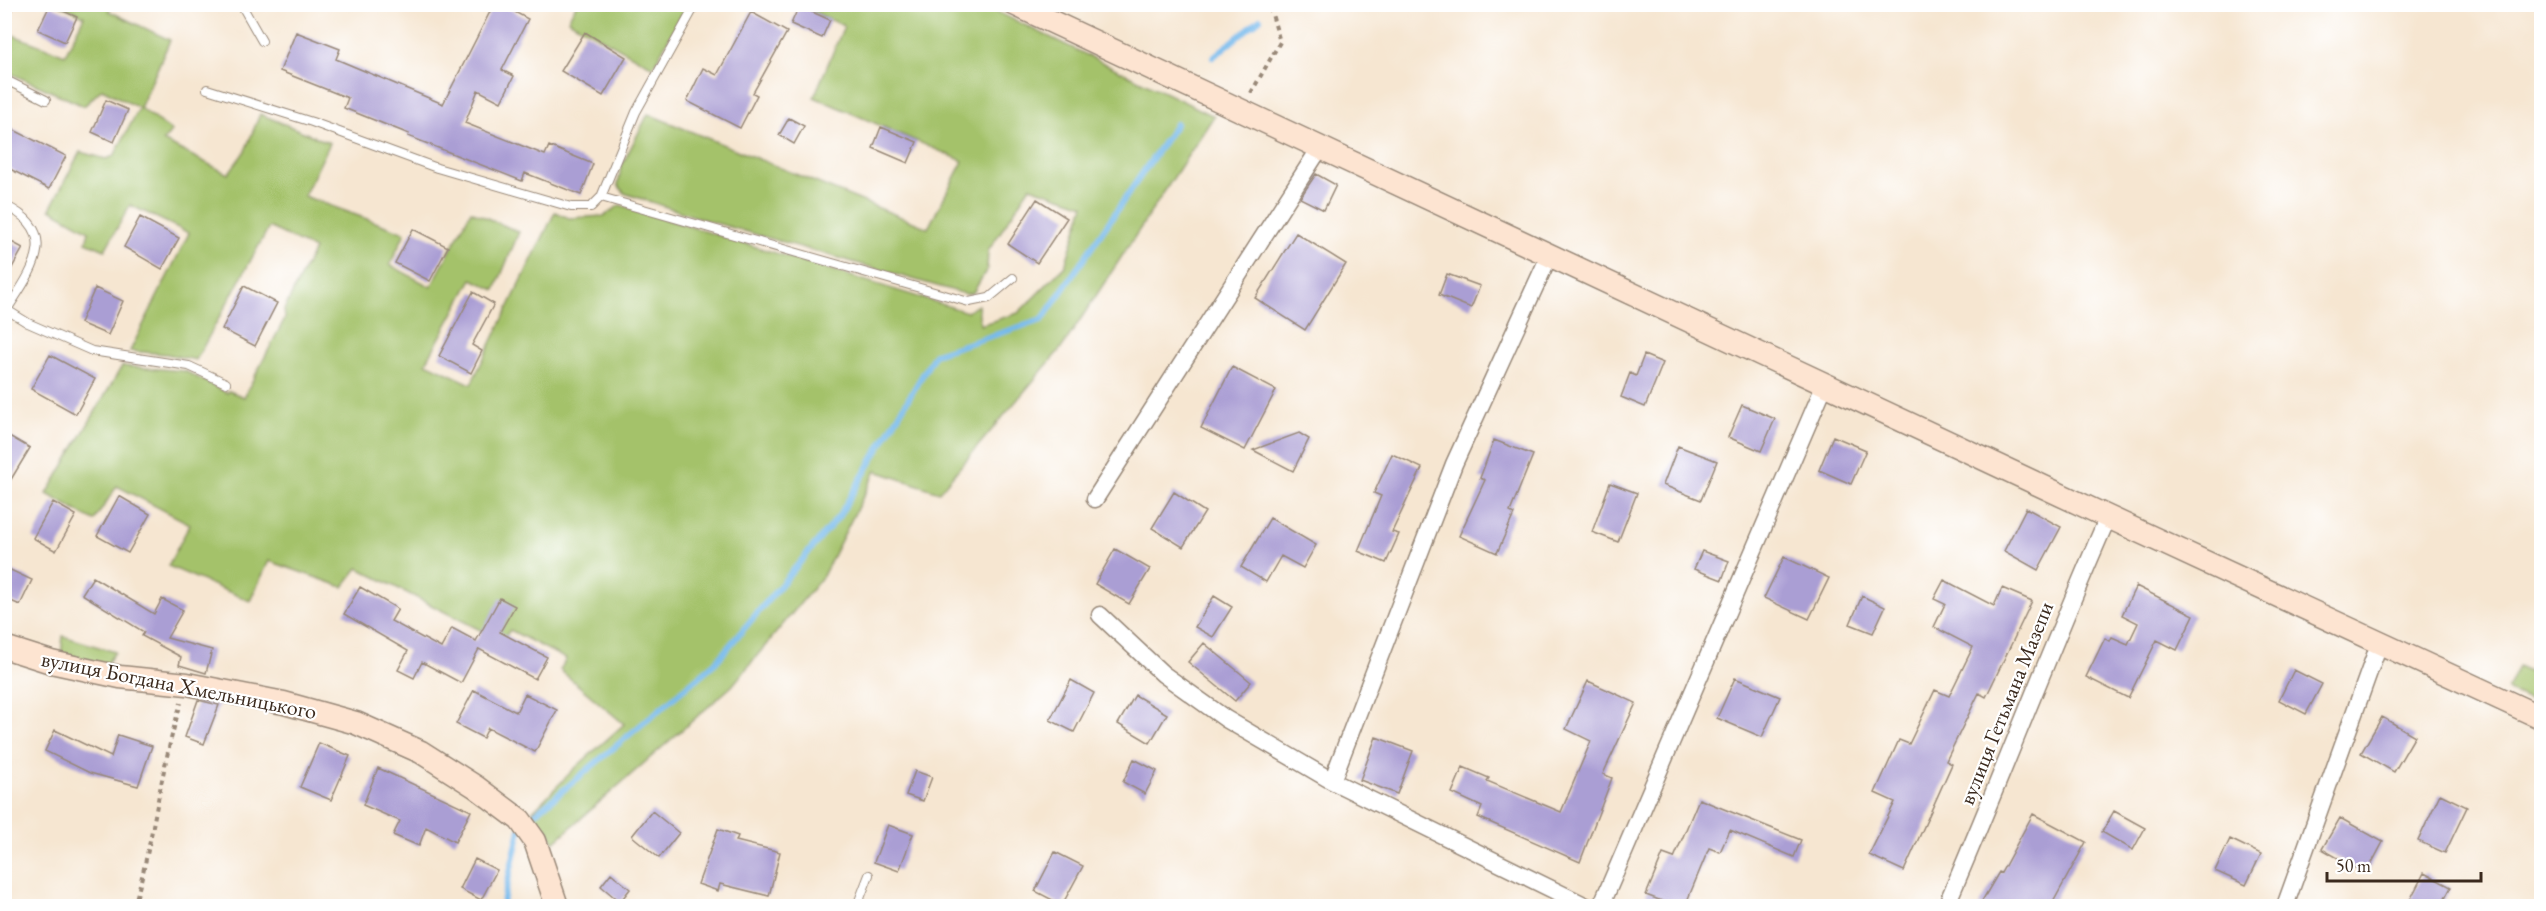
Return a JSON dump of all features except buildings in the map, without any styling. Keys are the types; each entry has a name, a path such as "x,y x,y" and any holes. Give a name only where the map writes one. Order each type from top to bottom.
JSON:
{"street":[{"path":"1014,4 2541,718"},
{"path":"1095,499 1320,148"},
{"path":"1332,781 1454,464 1550,254"},
{"path":"1601,906 1825,384"},
{"name":"вулиця Гетьмана Мазепи","path":"1946,906 1994,796 2067,610 2108,517"},
{"path":"1100,615 1163,674 1226,719 1332,781 1586,906"},
{"path":"2285,906 2379,644"},
{"name":"вулиця Богдана Хмельницького","path":"4,647 51,662 120,677 187,684 284,703 356,723 421,752 476,787 520,820 535,841 557,906"}],"lane":[{"path":"4,17 10,4"},
{"path":"241,4 262,41"},
{"path":"207,89 312,122 437,168 571,207 591,207 601,197 636,112 696,4"},
{"path":"4,79 46,100"},
{"path":"601,197 969,302 989,297 1013,278"},
{"path":"4,205 15,210 33,226 39,245 28,277 6,312 92,351 189,366 226,383"},
{"path":"857,906 869,875"}],"path":[{"path":"1241,110 1280,42 1269,4"},
{"path":"134,906 145,868 169,741 187,684"}],"green space":[{"path":"576,4 687,5 653,67 568,20"},
{"path":"60,5 111,5 109,11 170,40 140,108 172,131 163,141 228,174 245,151 260,114 330,143 304,196 405,233 390,265 431,287 471,211 519,232 495,290 472,279 426,363 471,384 555,212 569,218 604,216 620,205 967,312 978,305 980,325 1018,313 1065,266 1084,205 1030,187 988,251 987,269 973,293 965,294 709,221 624,193 618,185 621,167 648,114 928,228 963,161 814,97 844,26 800,5 983,5 1214,116 1063,346 939,492 876,471 823,576 732,686 554,842 547,829 531,813 574,769 624,724 560,670 566,659 510,630 502,641 358,568 343,587 269,561 250,601 168,566 190,524 117,486 94,521 47,494 122,366 185,371 227,393 229,391 244,397 285,318 284,310 314,249 269,227 196,360 166,354 130,351 189,233 130,205 105,250 86,242 89,231 50,209 80,152 106,159 114,156 139,108 102,89 84,106 5,71 5,32 65,55 84,16"},
{"path":"63,636 115,652 106,665 61,655"},
{"path":"2518,666 2541,677 2541,705 2507,690"}],"waterway":[{"path":"1213,57 1260,19"},
{"path":"536,813 715,663 839,516 935,354 1042,320 1176,124"},
{"path":"502,906 520,830"}]}
